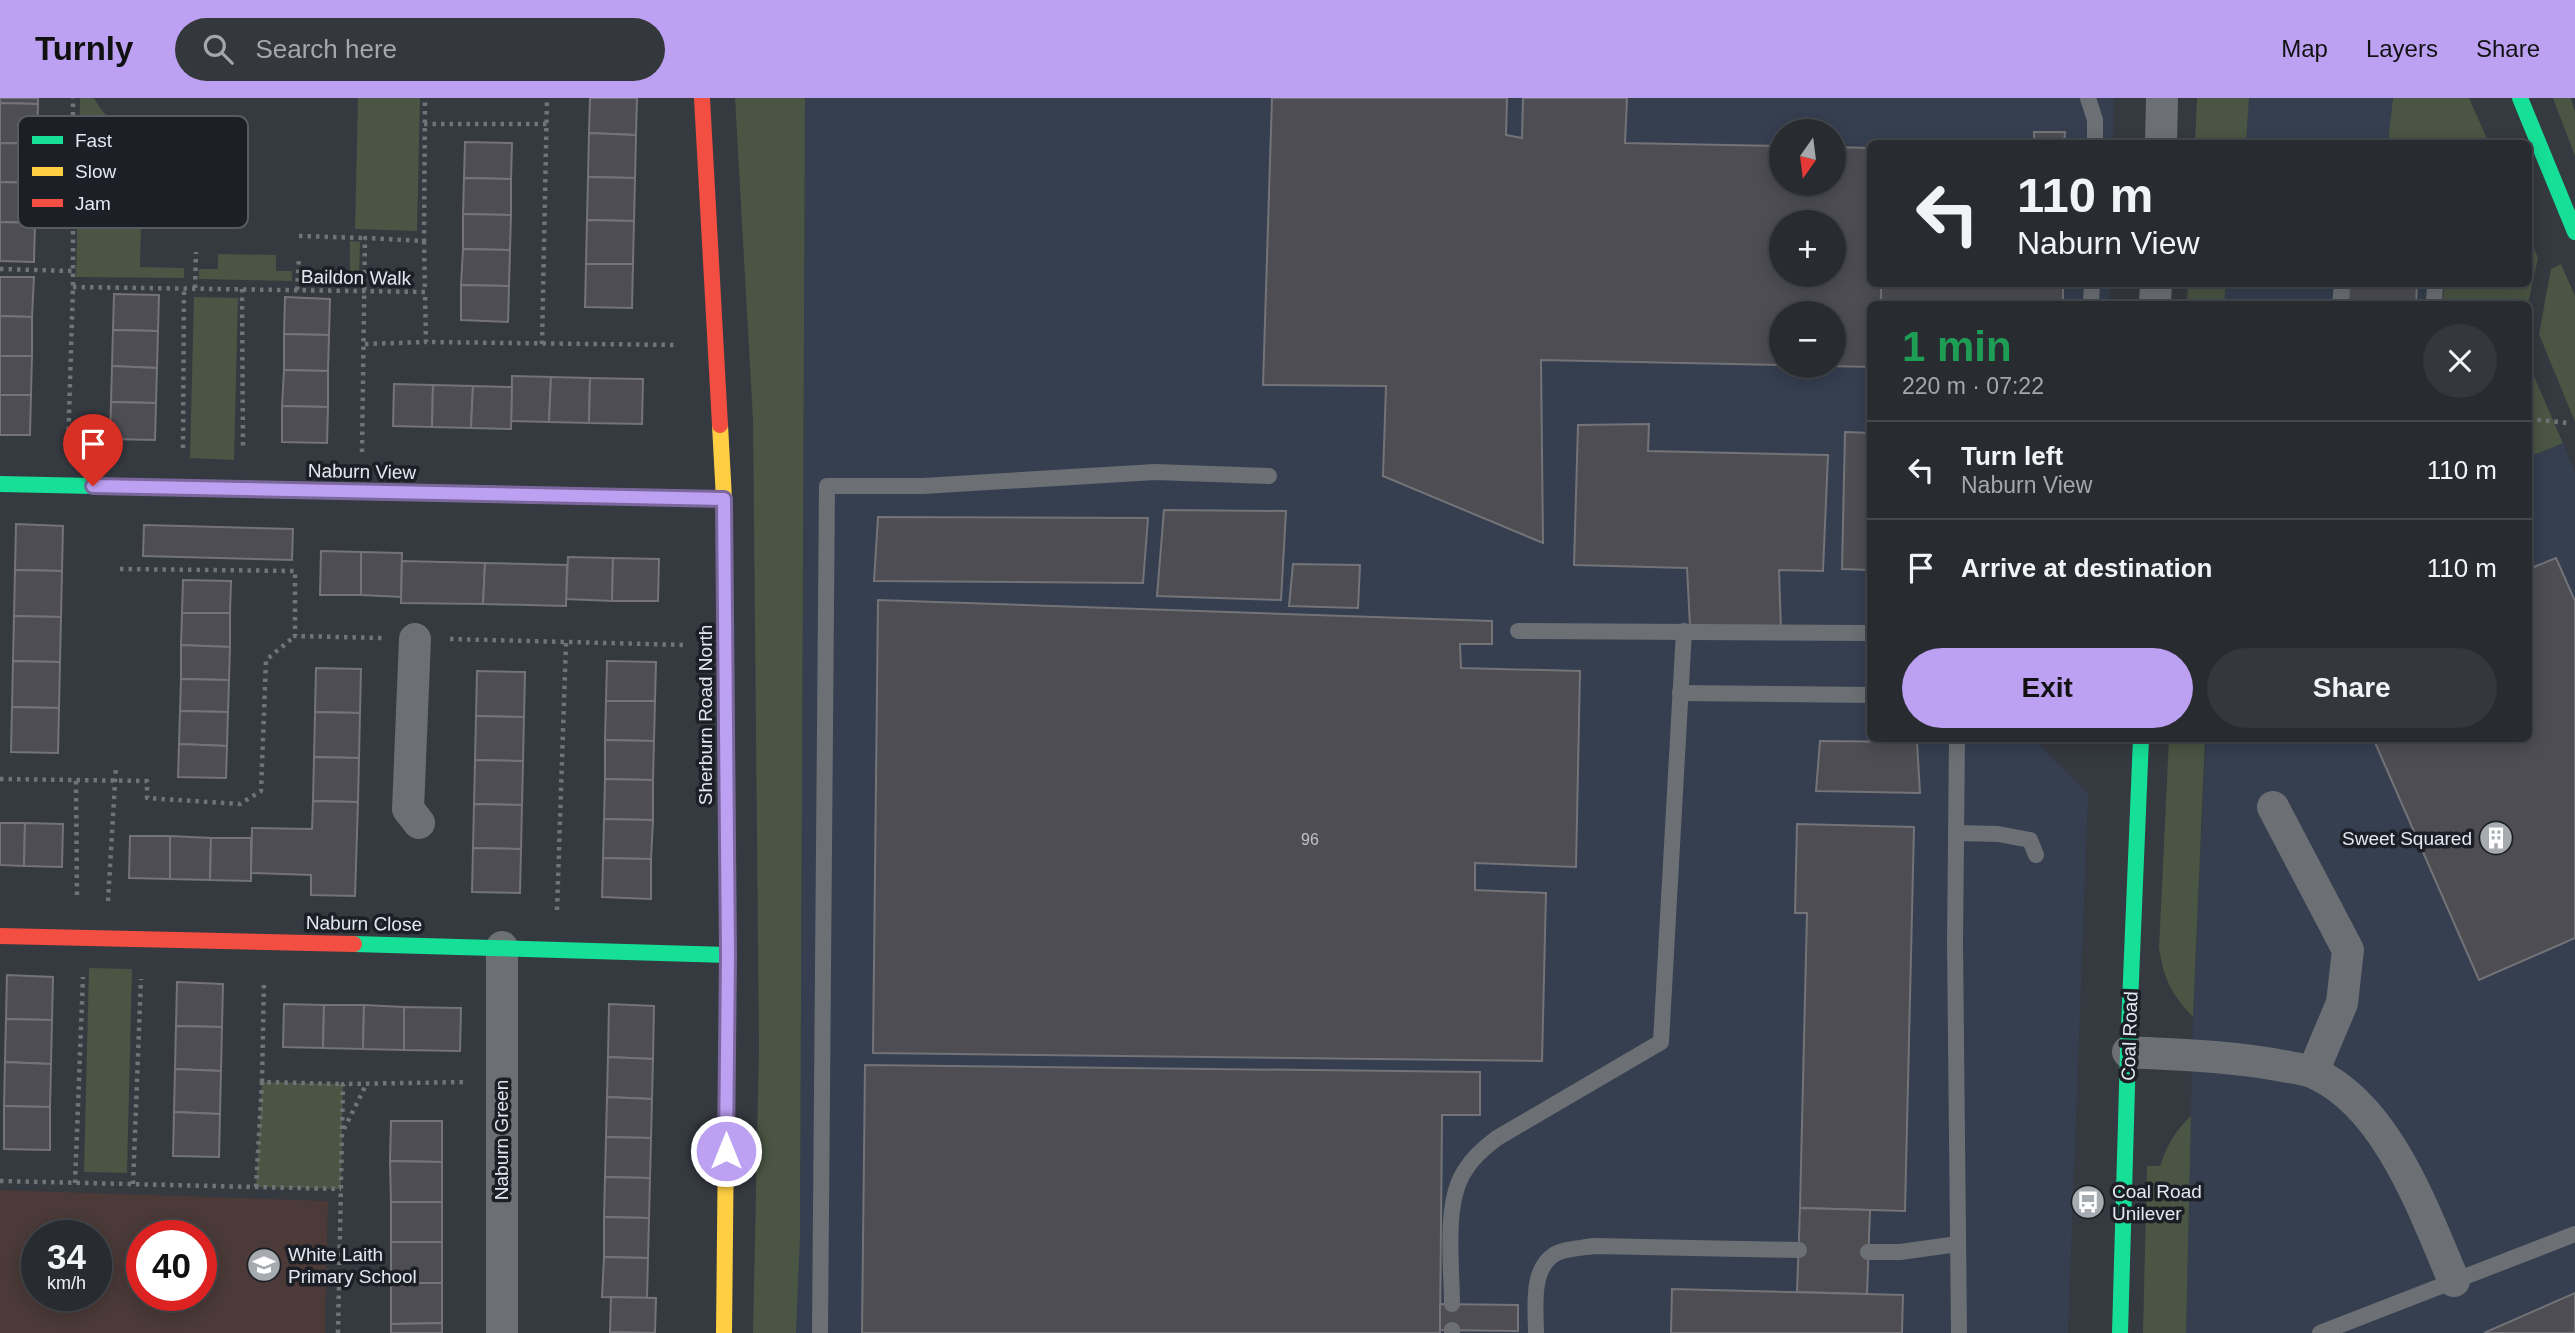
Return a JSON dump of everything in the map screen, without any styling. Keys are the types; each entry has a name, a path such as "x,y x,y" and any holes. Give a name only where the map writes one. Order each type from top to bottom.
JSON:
{"street":[{"name":"Sherburn Road North","path":"702,98 724,499 728,955 724,1333"},
{"path":"2161,140 2162,98"},
{"path":"2520,98 2575,232"},
{"name":"Naburn View","path":"0,484 724,499"},
{"path":"415,639 408,809 419,823"},
{"name":"Coal Road","path":"2120,1333 2141,742"},
{"path":"2273,807 2348,950 2342,1003 2313,1072"},
{"name":"Naburn Close","path":"0,936 502,947 728,955"},
{"name":"Naburn Green","path":"502,947 502,1333"},
{"path":"2128,1052 2251,1060 2313,1072 2337,1087 2361,1107 2393,1150 2424,1212 2454,1282"}],"lane":[{"path":"2088,98 2095,120 2095,140"},
{"path":"820,1333 827,486 923,486 1156,472 1269,476"},
{"path":"1518,631 1867,633"},
{"path":"1452,1304 1452,1216 1455,1193 1464,1171 1478,1152 1497,1138 1661,1042 1684,631"},
{"path":"1680,693 1867,695"},
{"path":"1956,742 1959,1333"},
{"path":"1956,833 1998,834 2030,840 2036,855"},
{"path":"2320,1333 2575,1234"},
{"path":"1868,1252 1900,1252 1958,1244"},
{"path":"1536,1333 1539,1274 1554,1255 1563,1252 1594,1246 1799,1250"}],"path":[{"path":"73,98 73,116"},
{"path":"425,98 425,292"},
{"path":"542,344 547,98"},
{"path":"424,124 547,124"},
{"path":"67,486 73,228"},
{"path":"299,236 424,241"},
{"path":"362,491 365,238"},
{"path":"195,288 196,252"},
{"path":"297,290 299,257"},
{"path":"0,269 73,271"},
{"name":"Baildon Walk","path":"73,287 425,292 426,342"},
{"path":"182,487 184,288"},
{"path":"242,289 243,490"},
{"path":"365,344 426,342 716,345"},
{"path":"2532,419 2568,423"},
{"path":"0,779 147,781 147,798 240,804 261,792 266,660 295,636"},
{"path":"556,949 566,642"},
{"path":"106,938 116,766"},
{"path":"75,1183 83,965 77,938 76,781"},
{"path":"133,1184 142,939"},
{"path":"256,1187 262,1082 265,942"},
{"path":"262,1082 500,1082"},
{"path":"342,1133 367,1083"},
{"path":"338,1333 343,1084"},
{"path":"0,1181 341,1189"}],"shaded area":[{"path":"805,98 2114,98 2113,140 1867,140 1867,287 2110,287 2110,301 1867,301 1867,742 2037,742 2088,794 2068,1333 796,1333 800,1235"},
{"path":"2249,98 2393,98 2388,140 2246,140"},
{"path":"2226,287 2444,287 2443,301 2224,301"},
{"path":"2563,443 2575,472 2575,1333 2186,1333 2193,1017 2206,742 2532,742 2532,456"},
{"name":"White Laith Primary School","path":"0,1190 328,1201 325,1333 0,1333"}],"green space":[{"path":"80,98 94,98 107,116 80,116"},
{"path":"358,98 420,98 417,231 355,229"},
{"path":"735,98 805,98 800,1235 796,1333 753,1333 759,1049 753,419"},
{"path":"2197,98 2249,98 2246,140 2195,140"},
{"path":"2393,98 2469,98 2488,140 2388,140"},
{"path":"2553,98 2571,98 2575,112 2575,156"},
{"path":"77,228 141,228 140,267 184,268 184,278 76,277"},
{"path":"350,241 360,242 359,283 304,281 304,271 350,273"},
{"path":"2532,244 2538,258 2532,286"},
{"path":"218,254 276,255 276,271 292,271 292,281 199,279 199,269 218,269"},
{"path":"2561,264 2575,296 2575,422 2539,334 2551,269"},
{"path":"2188,287 2226,287 2224,301 2187,301"},
{"path":"2444,287 2532,287 2529,301 2443,301"},
{"path":"194,297 238,298 234,460 190,458"},
{"path":"2532,372 2563,443 2532,456"},
{"path":"2169,742 2205,742 2193,1017 2170,986 2159,948"},
{"path":"89,968 132,969 127,1173 84,1172"},
{"path":"262,1082 343,1084 341,1189 256,1187"},
{"path":"2191,1116 2186,1333 2143,1333 2147,1166 2160,1166 2172,1139"}],"building":[{"path":"0,98 38,98 38,104 0,103"},
{"path":"590,98 637,98 636,135 589,133"},
{"path":"1272,98 1507,98 1506,135 1522,138 1523,98 1627,98 1625,143 1769,146 1769,196 1846,196 1846,147 1867,148 1867,287 1881,287 1881,301 1867,301 1867,367 1846,366 1846,301 1769,301 1769,365 1541,360 1543,543 1383,476 1386,386 1263,385"},
{"path":"0,103 38,104 38,116 18,116 18,143 0,143"},
{"path":"2034,132 2065,132 2064,140 2034,140"},
{"path":"589,133 636,135 635,178 588,177"},
{"path":"465,142 512,143 511,179 464,178"},
{"path":"0,143 18,143 18,182 0,182"},
{"path":"588,177 635,178 634,221 587,220"},
{"path":"464,178 511,179 511,215 463,214"},
{"path":"0,182 18,182 18,223 0,222"},
{"path":"463,214 511,215 510,250 463,249"},
{"path":"587,220 634,221 633,264 586,264"},
{"path":"0,222 18,223 18,228 35,228 34,262 0,261"},
{"path":"463,249 510,250 509,286 461,285"},
{"path":"586,264 633,264 632,308 585,307"},
{"path":"0,277 34,277 32,317 0,316"},
{"path":"461,285 509,286 508,322 461,320"},
{"path":"1881,287 2063,287 2063,301 1881,301"},
{"path":"2349,287 2417,287 2416,301 2348,301"},
{"path":"114,294 159,295 158,331 113,330"},
{"path":"285,297 330,299 329,335 284,334"},
{"path":"0,316 32,317 32,356 0,356"},
{"path":"113,330 158,331 157,368 112,366"},
{"path":"284,334 329,335 328,371 284,370"},
{"path":"0,356 32,356 31,395 0,395"},
{"path":"112,366 157,368 156,403 111,402"},
{"path":"284,370 328,371 328,407 282,406"},
{"path":"512,376 551,377 549,422 511,421"},
{"path":"551,377 590,378 589,423 549,422"},
{"path":"590,378 643,379 642,424 589,423"},
{"path":"394,384 433,385 432,427 393,426"},
{"path":"433,385 473,386 471,428 432,427"},
{"path":"473,386 512,387 511,429 471,428"},
{"path":"0,395 31,395 30,435 0,435"},
{"path":"111,402 156,403 155,440 110,439"},
{"path":"282,406 328,407 327,443 282,442"},
{"path":"1649,424 1648,451 1828,455 1823,571 1779,570 1781,630 1690,626 1687,568 1574,565 1578,425"},
{"path":"1845,432 1867,433 1867,570 1842,569"},
{"path":"1164,510 1286,511 1281,600 1157,596"},
{"path":"878,517 1148,518 1143,583 874,581"},
{"path":"16,524 63,526 62,571 15,570"},
{"path":"144,525 293,529 292,560 143,556"},
{"path":"321,551 361,552 361,595 320,595"},
{"path":"361,552 402,553 401,597 361,595"},
{"path":"568,557 613,558 612,601 566,599"},
{"path":"613,558 659,559 658,601 612,601"},
{"name":"Sweet Squared","path":"2556,558 2575,601 2575,938 2479,980 2375,742 2532,742 2532,568"},
{"path":"402,561 485,563 483,604 401,603"},
{"path":"485,563 567,565 566,606 483,604"},
{"path":"1293,564 1360,565 1358,608 1289,606"},
{"path":"15,570 62,571 61,617 14,616"},
{"path":"183,580 231,581 230,613 182,613"},
{"path":"878,600 1492,621 1492,644 1460,644 1461,668 1580,671 1576,867 1475,863 1475,890 1546,893 1542,1061 873,1053"},
{"path":"182,613 230,613 230,647 181,645"},
{"path":"14,616 61,617 60,662 13,661"},
{"path":"181,645 230,647 229,680 181,679"},
{"path":"13,661 60,662 59,708 12,707"},
{"path":"607,661 656,662 655,701 606,701"},
{"path":"316,668 361,669 360,713 315,712"},
{"path":"477,671 525,672 524,717 476,716"},
{"path":"181,679 229,680 228,712 180,711"},
{"path":"606,701 655,701 654,741 605,740"},
{"path":"12,707 59,708 58,753 11,752"},
{"path":"180,711 228,712 227,746 179,744"},
{"path":"315,712 360,713 359,758 314,757"},
{"path":"476,716 524,717 523,761 475,760"},
{"path":"605,740 654,741 653,780 605,779"},
{"path":"1820,741 1917,742 1920,793 1816,791"},
{"path":"179,744 227,746 226,778 178,777"},
{"path":"314,757 359,758 358,802 313,801"},
{"path":"475,760 523,761 522,805 474,804"},
{"path":"605,779 653,780 653,820 604,819"},
{"path":"313,801 358,802 355,896 311,895 311,875 251,873 252,828 312,829"},
{"path":"474,804 522,805 521,849 473,848"},
{"path":"604,819 653,820 651,859 603,858"},
{"path":"0,823 25,823 24,866 0,865"},
{"path":"25,823 63,824 62,867 24,866"},
{"path":"1797,824 1914,827 1905,1211 1800,1208 1807,913 1795,913"},
{"path":"130,836 170,836 170,879 129,878"},
{"path":"170,836 211,838 210,880 170,879"},
{"path":"211,838 251,838 251,881 210,880"},
{"path":"473,848 521,849 520,893 472,892"},
{"path":"603,858 651,859 651,899 602,897"},
{"path":"7,975 53,977 52,1020 6,1019"},
{"path":"177,982 223,984 222,1027 176,1026"},
{"path":"284,1004 324,1005 323,1048 283,1047"},
{"path":"609,1004 654,1006 653,1059 608,1057"},
{"path":"324,1005 364,1005 363,1049 323,1048"},
{"path":"364,1005 404,1007 404,1050 363,1049"},
{"path":"404,1007 461,1008 460,1051 404,1050"},
{"path":"6,1019 52,1020 51,1064 5,1062"},
{"path":"176,1026 222,1027 221,1071 175,1069"},
{"path":"608,1057 653,1059 652,1099 607,1097"},
{"path":"5,1062 51,1064 50,1107 4,1106"},
{"path":"865,1065 1480,1072 1480,1115 1442,1115 1440,1333 862,1333"},
{"path":"175,1069 221,1071 220,1114 174,1112"},
{"path":"607,1097 652,1099 651,1138 606,1137"},
{"path":"4,1106 50,1107 50,1150 4,1149"},
{"path":"174,1112 220,1114 219,1157 173,1156"},
{"path":"391,1121 442,1121 442,1162 390,1161"},
{"path":"606,1137 651,1138 650,1178 605,1177"},
{"path":"390,1161 442,1162 442,1202 391,1202"},
{"path":"605,1177 650,1178 649,1218 604,1217"},
{"path":"391,1202 442,1202 442,1242 391,1242"},
{"path":"1800,1208 1870,1210 1867,1294 1797,1292"},
{"path":"604,1217 649,1218 648,1258 604,1257"},
{"path":"391,1242 442,1242 442,1283 391,1283"},
{"path":"604,1257 648,1258 647,1298 602,1297"},
{"path":"391,1283 442,1283 442,1323 391,1324"},
{"path":"1672,1289 1903,1295 1902,1333 1671,1333"},
{"path":"2575,1293 2575,1333 2484,1333"},
{"path":"611,1297 656,1298 655,1333 610,1332"},
{"path":"1440,1304 1518,1305 1518,1331 1440,1330"},
{"path":"442,1323 442,1333 391,1333 391,1324"}],"traffic: fast":[{"path":"2520,98 2575,232"},
{"path":"0,484 370,492"},
{"path":"2120,1333 2141,742"},
{"path":"354,944 728,955"}],"traffic: slow":[{"path":"720,425 724,499 726,729"},
{"path":"724,1333 726,1136"}],"traffic: jam":[{"path":"702,98 720,425"},
{"path":"370,492 724,499"},
{"path":"726,729 726,1136"},
{"path":"0,936 354,944"}],"place":[{"name":"Sweet Squared","path":"2496,838"},
{"name":"Coal Road Unilever","path":"2088,1202"},
{"name":"White Laith Primary School","path":"264,1265"}],"route":[{"path":"93,486 724,499 728,955 726,1151"}]}
